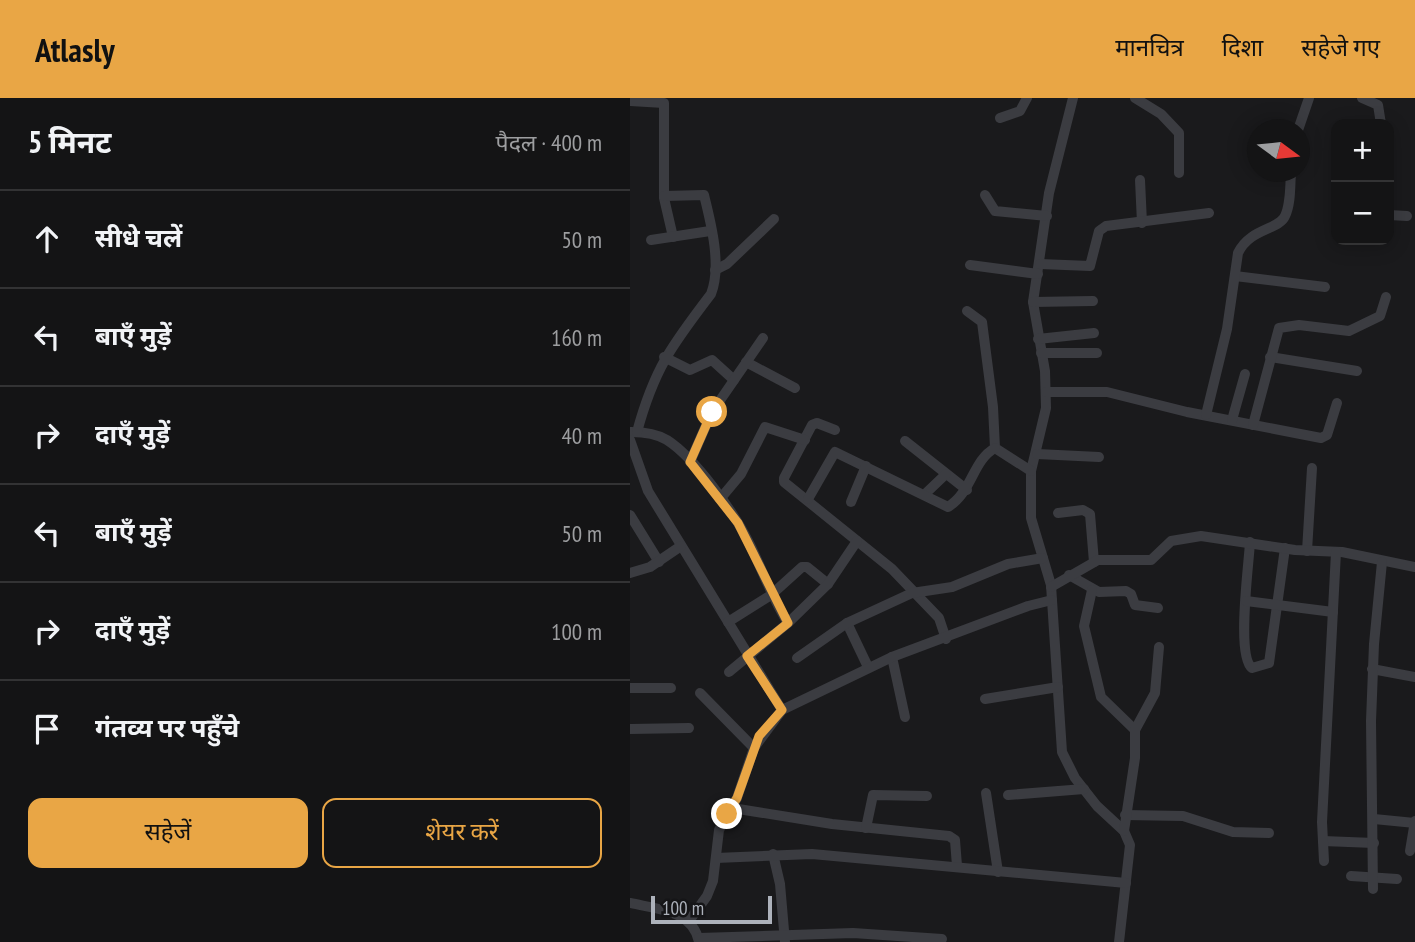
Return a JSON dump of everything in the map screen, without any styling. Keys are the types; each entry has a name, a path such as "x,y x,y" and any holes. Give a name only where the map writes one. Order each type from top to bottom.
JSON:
{"street":[{"path":"1000,118 1020,111 1027,98"},
{"path":"1073,98 1052,183 1033,302 1046,392 1045,422 1031,471 1031,518 1051,587 1062,752 1084,789 1124,831 1130,845 1119,942"},
{"path":"1135,98 1161,114 1179,133 1179,173"},
{"path":"1302,119 1309,98"},
{"path":"1362,98 1378,105 1380,119"},
{"path":"630,101 664,103 664,196 673,237"},
{"path":"1140,180 1142,223"},
{"path":"1206,415 1227,329 1243,243 1286,216 1290,182"},
{"path":"664,196 704,195 715,270 711,294 664,357 632,435 648,491 782,710"},
{"path":"985,195 995,211 1047,216"},
{"path":"970,265 1039,269 1088,267 1094,261 1101,228 1209,213"},
{"path":"1394,215 1407,216"},
{"path":"715,270 727,264 774,219"},
{"path":"651,240 710,231"},
{"path":"1236,276 1325,287"},
{"path":"1253,425 1279,328 1299,325 1349,331 1380,316 1386,297"},
{"path":"1033,302 1093,301"},
{"path":"967,311 982,322 993,407 995,448"},
{"path":"1038,339 1094,333"},
{"path":"690,462 712,412 763,338"},
{"path":"1041,353 1097,353"},
{"path":"664,357 690,370 712,360 734,380"},
{"path":"1270,357 1357,371"},
{"path":"747,362 795,388"},
{"path":"1232,420 1245,374"},
{"path":"1046,392 1107,392 1253,425 1325,437 1337,403"},
{"path":"835,430 814,423 783,480 892,569 912,593 939,618 946,639"},
{"path":"720,499 741,474 765,427 805,440"},
{"path":"632,435 669,442 690,462 748,540 771,594 788,623"},
{"path":"905,441 967,490"},
{"path":"995,448 1031,471"},
{"path":"808,499 835,452 905,488 925,494 948,508 967,490 982,457 995,448"},
{"path":"1037,454 1100,457"},
{"path":"851,502 866,466"},
{"path":"1307,551 1311,468"},
{"path":"925,494 946,474"},
{"path":"1058,513 1083,510 1090,514 1094,562"},
{"path":"630,515 659,562"},
{"path":"1051,587 1094,562 1151,559 1171,541 1186,536 1336,552 1415,567"},
{"path":"729,672 788,623 828,584 857,541"},
{"path":"1250,542 1245,651 1246,662 1252,668 1269,663 1285,548"},
{"path":"630,573 659,562 681,546"},
{"path":"1324,861 1336,552"},
{"path":"797,658 847,623 912,593 952,587 1008,564 1043,558"},
{"path":"1373,889 1374,819 1370,797 1372,669 1382,562"},
{"path":"727,622 771,594 805,566 828,584"},
{"path":"1069,575 1092,590 1126,591 1131,594 1135,605 1158,608"},
{"path":"1092,590 1084,626 1101,698 1135,730"},
{"path":"689,921 707,896 719,830 732,808 754,748 782,710 892,657 946,639 985,621 1052,600"},
{"path":"1246,601 1333,612"},
{"path":"847,623 868,667"},
{"path":"1124,831 1133,770 1135,730 1155,693 1159,647"},
{"path":"892,657 905,717"},
{"path":"1372,669 1415,677"},
{"path":"985,699 1058,687"},
{"path":"630,688 671,688"},
{"path":"700,692 754,748"},
{"path":"630,729 689,728"},
{"path":"1008,795 1084,789"},
{"path":"986,793 999,872"},
{"path":"866,828 873,795 928,796"},
{"path":"732,808 866,828 953,837 957,866"},
{"path":"1125,815 1183,816 1233,832 1269,833"},
{"path":"1374,819 1415,822 1410,851"},
{"path":"1323,841 1374,843"},
{"path":"773,854 785,937"},
{"path":"716,858 813,854 1126,883"},
{"path":"1352,876 1397,879"},
{"path":"630,903 689,921 699,940 853,933 942,939"}],"route":[{"path":"712,412 690,462 738,523 771,594 788,623 747,656 782,710 759,736 737,798 727,814"}]}
